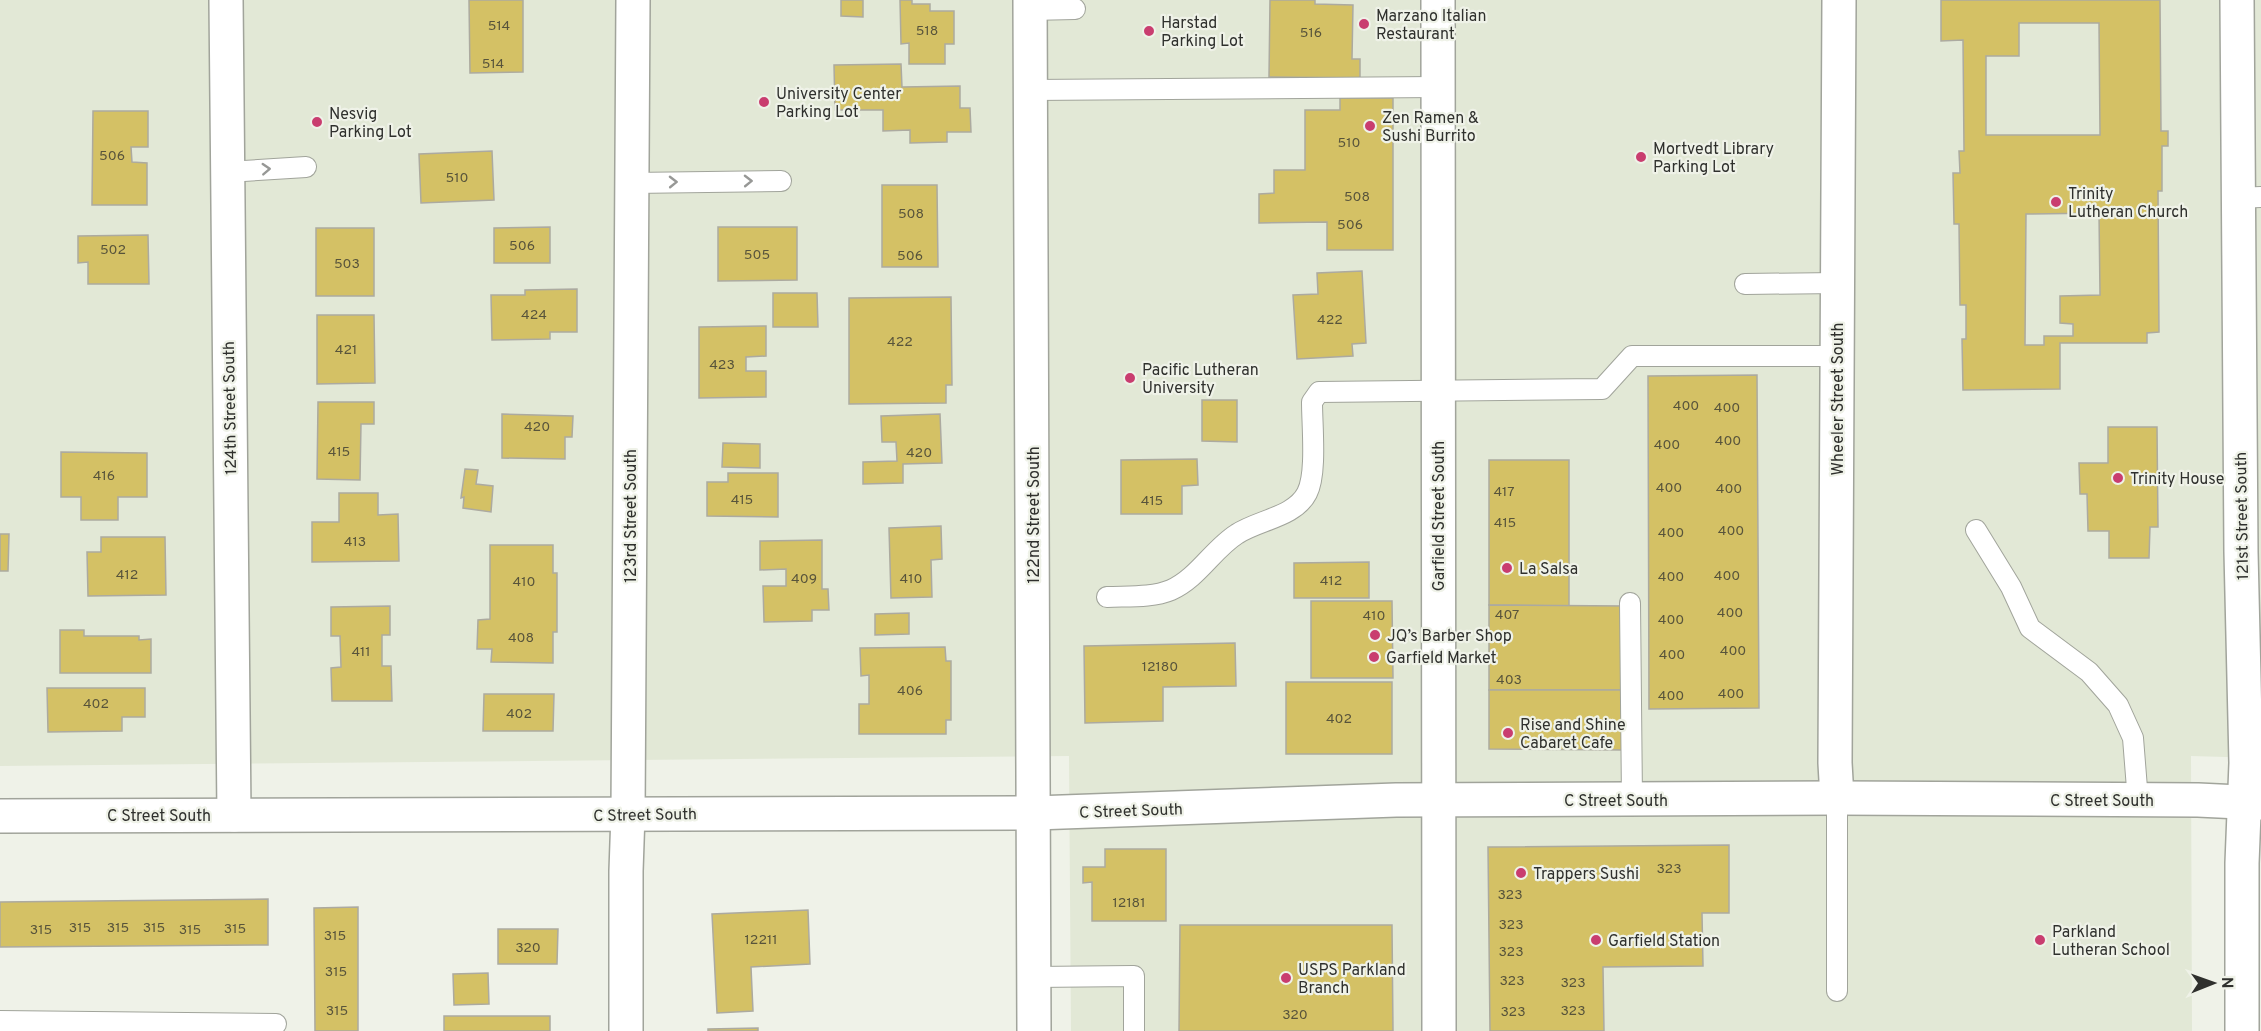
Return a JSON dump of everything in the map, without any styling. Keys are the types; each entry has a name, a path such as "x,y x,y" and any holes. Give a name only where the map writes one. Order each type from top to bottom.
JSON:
{"street":[{"name":"124th Street South","path":"226,0 234,815"},
{"name":"123rd Street South","path":"626,1031 633,0"},
{"name":"Garfield Street South","path":"1438,0 1439,1031"},
{"name":"Wheeler Street South","path":"1837,798 1835,739 1839,0"},
{"name":"121st Street South","path":"2237,0 2249,197 2251,552 2246,763 2252,802 2242,863 2242,1031"},
{"name":"122nd Street South","path":"1030,5 1035,813 1034,1031"},
{"name":"C Street South","path":"0,816 742,812 1035,813 1439,801 1837,798 2252,802"}],"lane":[{"path":"1030,5 1075,9"},
{"path":"1031,90 1438,87"},
{"path":"227,171 306,167"},
{"path":"632,183 781,181"},
{"path":"1746,284 1837,284"},
{"path":"1107,597 1169,591 1190,578 1236,534 1295,507 1306,495 1312,481 1312,402 1319,392 1602,389 1632,356 1837,356"},
{"path":"1976,530 2011,587 2030,628 2089,672 2118,705 2133,738 2139,801"},
{"path":"1630,603 1632,800"},
{"path":"1837,798 1837,991"},
{"path":"1034,977 1134,976 1134,1031"},
{"path":"0,1021 276,1024"}],"shaded area":[{"name":"Pacific Lutheran University","path":"0,0 2261,0 2261,758 2191,756 2192,1031 1071,1031 1069,756 0,766"}],"building":[{"path":"469,0 523,0 523,72 470,73"},
{"path":"841,0 863,0 863,17 841,16"},
{"path":"900,0 912,0 912,4 930,4 930,11 954,11 954,44 945,44 945,64 909,64 909,43 901,44"},
{"path":"1270,0 1315,0 1315,4 1353,5 1352,59 1360,59 1360,78 1269,77"},
{"name":"Trinity Lutheran Church","path":"1941,0 2160,0 2161,131 2168,131 2168,146 2162,146 2162,191 2158,191 2159,332 2147,333 2147,343 2060,343 2060,389 1963,390 1962,339 1966,339 1966,305 1960,305 1959,224 1954,224 1953,173 1960,173 1959,151 1964,151 1963,40 1941,41","holes":["2019,23 2099,23 2100,135 1986,135 1986,56 2019,56","2099,213 2100,295 2060,296 2060,323 2073,324 2073,336 2044,336 2044,345 2025,345 2026,214"]},
{"path":"901,64 902,87 960,86 960,108 970,108 971,132 947,132 947,142 910,143 910,130 883,131 883,110 835,110 834,65"},
{"path":"1340,98 1393,98 1393,250 1327,250 1327,222 1259,223 1259,194 1274,193 1274,170 1305,170 1305,110 1340,110"},
{"path":"93,111 148,111 148,147 131,147 132,162 147,163 147,205 92,205"},
{"path":"492,151 494,200 421,203 419,154"},
{"path":"882,185 937,185 938,267 882,267"},
{"path":"550,227 550,263 494,263 494,228"},
{"path":"718,227 797,227 797,280 718,281"},
{"path":"316,228 374,228 374,296 316,296"},
{"path":"148,235 149,284 88,284 88,262 78,263 78,236"},
{"path":"1362,271 1366,343 1352,344 1353,356 1297,359 1293,295 1318,294 1317,273"},
{"path":"577,289 577,332 550,332 550,339 492,340 491,295 525,295 525,290"},
{"path":"773,293 817,293 818,327 773,327"},
{"path":"951,297 952,385 946,385 946,403 849,404 849,298"},
{"path":"317,315 374,315 375,383 317,384"},
{"path":"766,326 766,356 746,357 746,371 766,371 766,397 699,398 699,327"},
{"path":"1757,375 1759,708 1649,709 1648,376"},
{"path":"1202,400 1237,400 1237,442 1202,441"},
{"path":"318,402 374,402 374,424 361,424 360,480 317,479"},
{"path":"502,414 573,416 572,437 565,437 565,459 502,458"},
{"path":"940,414 942,463 903,464 903,483 863,484 863,462 897,461 896,442 882,442 881,416"},
{"name":"Trinity House","path":"2108,427 2157,427 2158,527 2150,527 2149,558 2109,558 2109,531 2088,531 2087,494 2080,494 2079,463 2108,463"},
{"path":"723,443 760,444 760,468 722,467"},
{"path":"61,452 147,453 147,497 118,497 118,520 81,520 81,497 61,497"},
{"path":"1197,459 1198,485 1182,486 1182,514 1121,514 1121,460"},
{"path":"1489,460 1569,460 1569,606 1489,605"},
{"path":"465,469 478,470 476,484 493,486 491,512 463,508 464,497 461,498"},
{"path":"728,473 778,473 778,517 707,516 707,482 728,482"},
{"path":"339,493 378,493 378,515 398,514 399,561 312,562 312,522 339,522"},
{"path":"941,526 942,559 931,560 932,597 891,598 889,528"},
{"path":"0,534 9,534 8,571 0,571"},
{"path":"101,537 165,537 166,595 88,596 87,552 101,552"},
{"path":"822,540 822,589 828,589 829,610 812,610 812,621 764,622 763,586 786,586 786,569 760,570 760,541"},
{"path":"490,545 553,545 553,573 557,573 557,632 553,632 553,663 491,662 492,649 477,649 478,620 490,619"},
{"path":"1369,562 1369,598 1294,598 1294,563"},
{"path":"1311,601 1392,601 1393,678 1311,678"},
{"path":"1489,605 1625,606 1625,690 1489,690"},
{"path":"390,606 390,635 382,635 382,666 391,666 392,701 332,701 331,668 341,667 340,636 331,636 331,607"},
{"path":"909,613 909,634 875,635 875,614"},
{"path":"60,630 84,630 84,636 139,636 139,640 151,639 151,673 60,673"},
{"path":"1235,643 1236,686 1163,687 1163,721 1085,723 1084,646"},
{"path":"945,647 946,661 951,661 951,720 946,720 946,734 859,734 859,704 869,704 869,675 861,676 860,648"},
{"path":"1286,682 1392,682 1392,754 1286,754"},
{"path":"47,688 145,688 145,717 122,717 122,731 48,732"},
{"path":"1489,690 1625,690 1625,750 1489,749"},
{"path":"484,694 554,694 553,731 483,731"},
{"name":"Garfield Station","path":"1729,845 1729,913 1702,913 1703,966 1603,967 1604,1031 1490,1031 1488,847"},
{"path":"1105,849 1166,849 1166,921 1092,921 1092,882 1083,883 1083,867 1105,867"},
{"path":"268,899 268,945 0,947 0,902"},
{"path":"358,907 358,1031 315,1031 314,908"},
{"path":"808,910 810,964 751,967 753,1011 717,1013 712,914"},
{"name":"USPS Parkland Branch","path":"1180,925 1392,925 1393,1031 1179,1031"},
{"path":"498,929 558,929 557,964 498,964"},
{"path":"488,973 489,1004 454,1005 453,974"},
{"path":"444,1016 550,1016 550,1031 444,1031"},
{"path":"758,1028 758,1031 708,1031 708,1029"}],"place":[{"name":"Marzano Italian Restaurant","path":"1364,24"},
{"name":"Harstad Parking Lot","path":"1149,31"},
{"name":"University Center Parking Lot","path":"764,102"},
{"name":"Nesvig Parking Lot","path":"317,122"},
{"name":"Zen Ramen & Sushi Burrito","path":"1370,126"},
{"name":"Mortvedt Library Parking Lot","path":"1641,157"},
{"name":"Trinity Lutheran Church","path":"2056,202"},
{"name":"Pacific Lutheran University","path":"1130,378"},
{"name":"Trinity House","path":"2118,478"},
{"name":"La Salsa","path":"1507,568"},
{"name":"JQ’s Barber Shop","path":"1375,635"},
{"name":"Garfield Market","path":"1374,657"},
{"name":"Rise and Shine Cabaret Cafe","path":"1508,733"},
{"name":"Trappers Sushi","path":"1521,873"},
{"name":"Garfield Station","path":"1596,940"},
{"name":"Parkland Lutheran School","path":"2040,940"},
{"name":"USPS Parkland Branch","path":"1286,978"}]}
